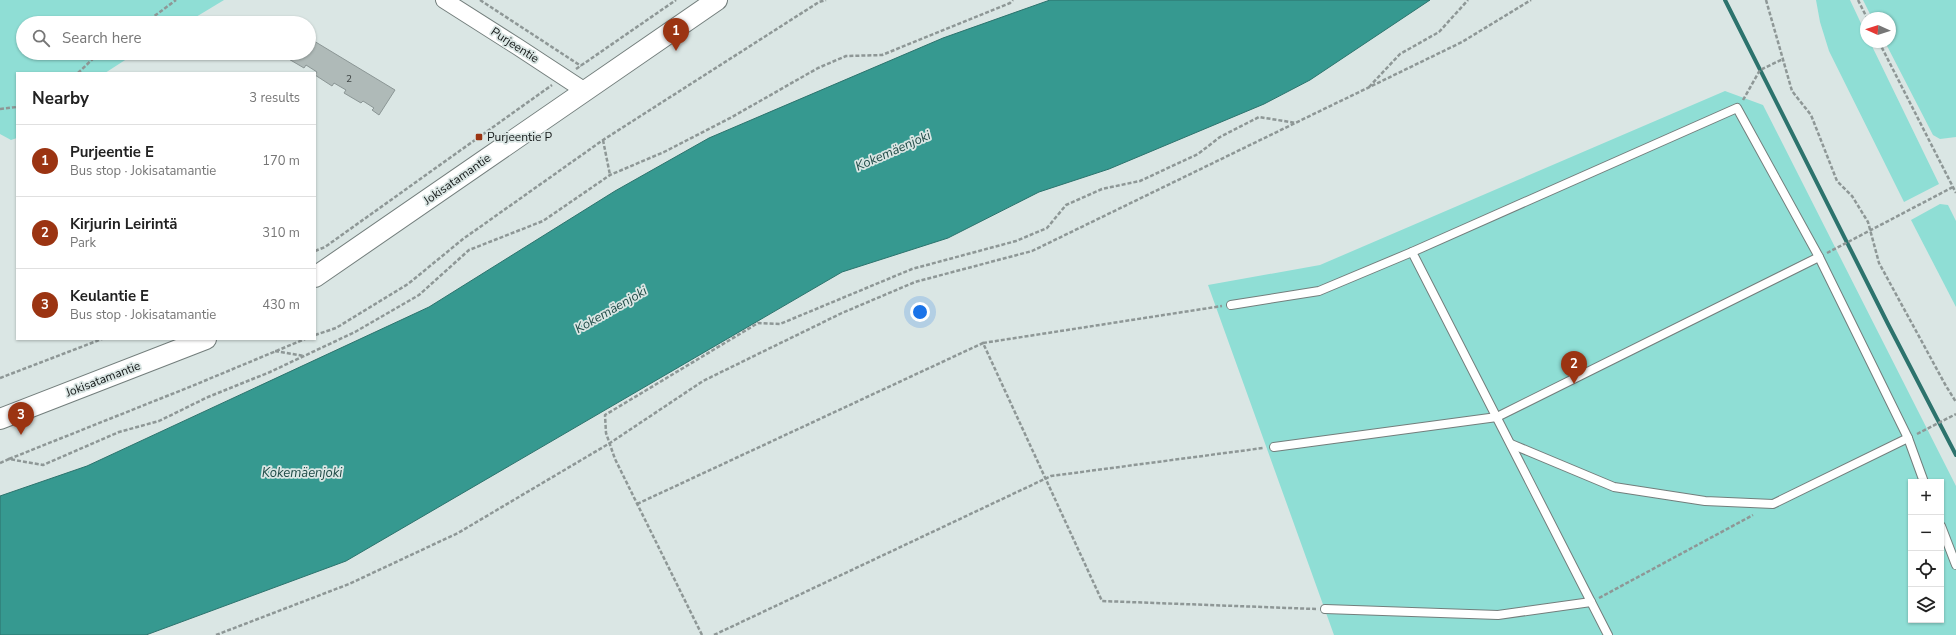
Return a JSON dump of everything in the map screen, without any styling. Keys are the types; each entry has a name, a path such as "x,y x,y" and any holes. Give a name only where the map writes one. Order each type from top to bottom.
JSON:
{"street":[{"name":"Purjeentie","path":"444,0 585,91"},
{"name":"Jokisatamantie","path":"316,276 717,0"},
{"name":"Jokisatamantie","path":"0,419 203,340"}],"lane":[{"path":"1231,305 1319,291 1412,252 1737,108 1819,257 1908,438 1923,479"},
{"path":"1412,252 1608,635"},
{"path":"1274,447 1497,418 1819,257"},
{"path":"1511,444 1614,487 1704,501 1773,504 1908,438"},
{"path":"1944,534 1956,565"},
{"path":"1325,609 1498,615 1592,602"}],"path":[{"path":"154,16 176,0"},
{"path":"480,0 581,66"},
{"path":"316,251 325,247 564,77 676,0"},
{"path":"316,335 336,328 408,284 463,238 603,140 820,2 826,0"},
{"path":"9,459 43,465 119,432 159,421 208,397 270,372 356,332 419,295 469,250 543,221 610,175 664,152 732,117 818,68 846,56 882,55 1010,3 1013,0"},
{"path":"1368,88 1400,54 1439,32 1468,0"},
{"path":"216,635 349,584 458,533 610,443 703,381 842,314 915,282 1032,251 1462,42 1531,0"},
{"path":"1766,0 1792,92 1811,116 1837,181 1852,196 1868,222 1879,263 1942,380 1956,402"},
{"path":"1858,0 1864,12"},
{"path":"1882,48 1956,193"},
{"path":"1737,108 1760,70 1783,58"},
{"path":"79,72 92,60"},
{"path":"0,109 16,107"},
{"path":"702,635 615,459 606,434 605,415 758,323 780,324 912,269 1016,241 1047,228 1066,205 1102,189 1140,181 1198,154 1220,137 1259,117 1296,123"},
{"path":"603,140 610,175"},
{"path":"1819,257 1953,187"},
{"path":"638,504 983,343 1231,305"},
{"path":"0,378 99,340"},
{"path":"0,463 302,340"},
{"path":"983,343 1102,601 1325,609"},
{"path":"274,351 304,356"},
{"path":"1908,438 1956,414"},
{"path":"714,635 1046,479 1058,475 1274,447"},
{"path":"1592,602 1773,504"}],"shaded area":[{"path":"0,0 224,0 198,16 16,16 16,60 125,60 107,72 16,72 16,138 11,140 0,134"},
{"path":"1816,0 1850,0 1860,21 1860,48 1873,48 1939,184 1904,202 1829,51 1820,22"},
{"path":"1863,0 1956,0 1956,137 1940,139 1933,135 1888,48 1896,48 1896,12 1869,12"},
{"path":"1725,91 1763,105 1956,486 1956,635 1334,635 1208,285 1320,265"},
{"path":"1940,204 1948,205 1956,221 1956,307 1911,220"}],"water":[{"name":"Kokemäenjoki","path":"1050,0 1430,0 1310,80 1264,104 1109,169 1039,192 948,238 842,272 346,561 146,635 0,635 0,496 87,466 429,307 615,191 709,138 943,38"}],"building":[{"path":"316,42 395,90 379,115 372,110 374,108 363,101 361,103 344,93 346,90 334,83 332,86 316,76 317,72 306,65 304,68 290,60 316,60"}],"waterway":[{"path":"1725,0 1888,324 1956,455"}],"place":[{"name":"Purjeentie E","path":"676,51"},
{"name":"Purjeentie P","path":"479,137"},
{"name":"Kirjurin Leirintä","path":"1574,384"},
{"name":"Keulantie E","path":"21,435"}]}
